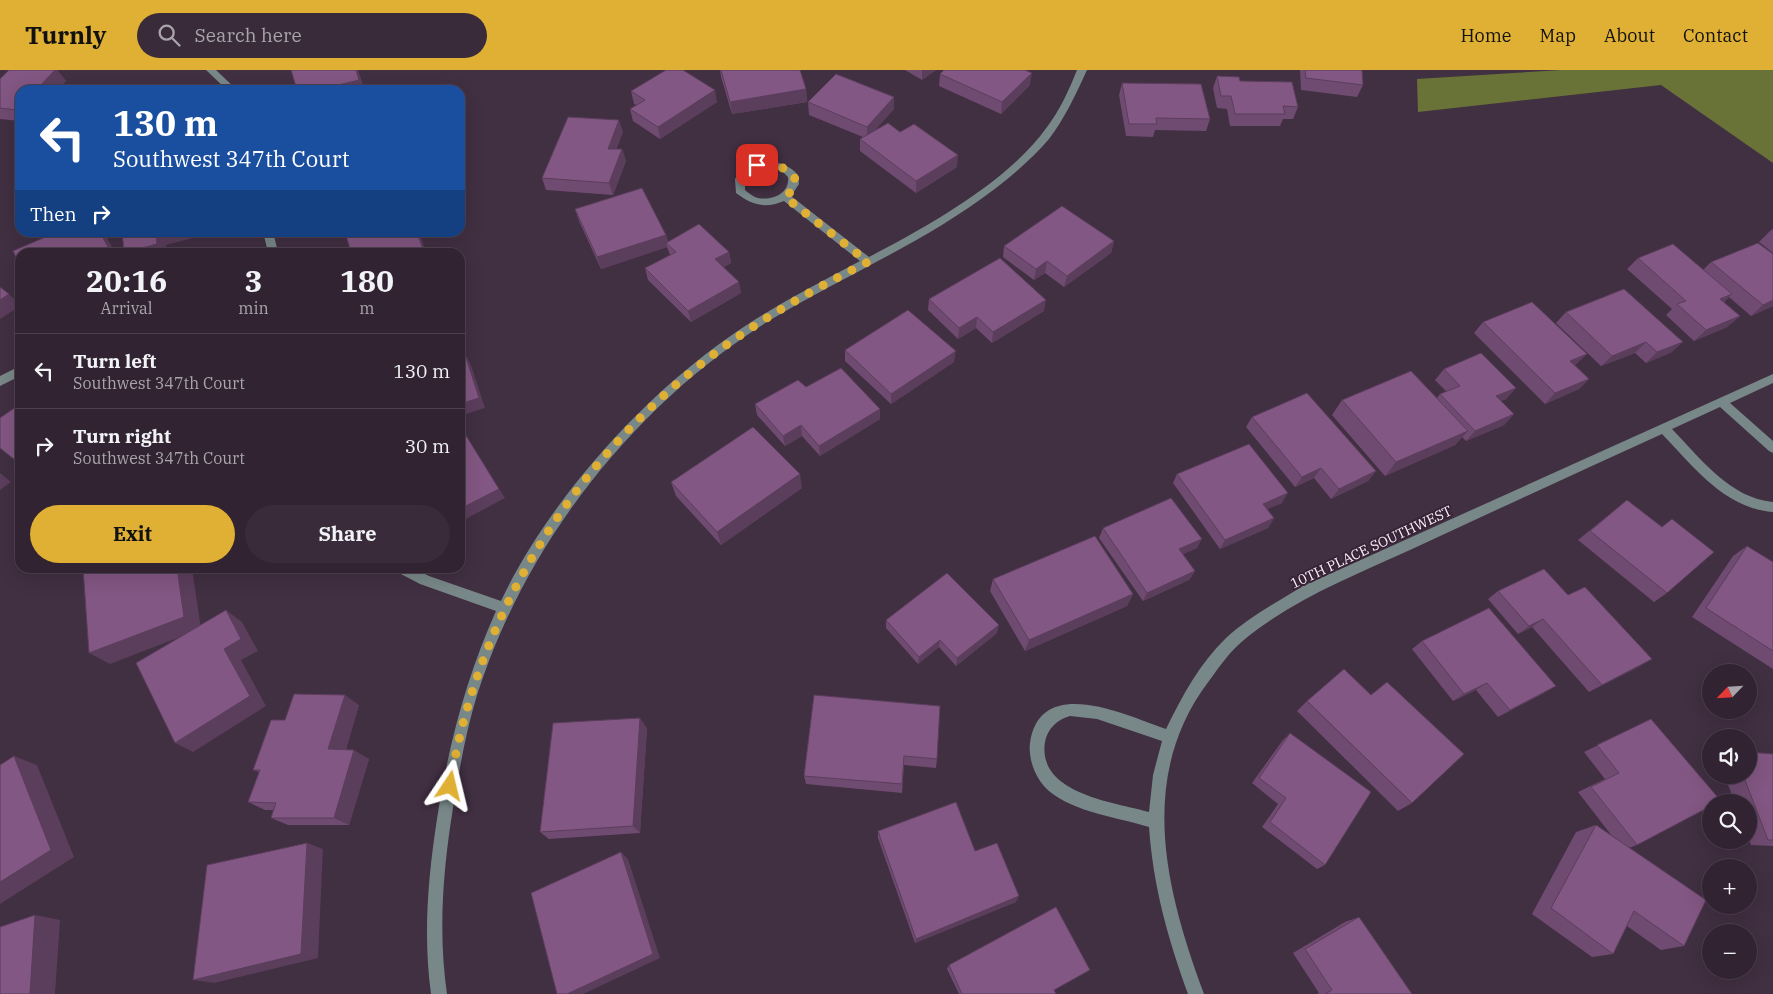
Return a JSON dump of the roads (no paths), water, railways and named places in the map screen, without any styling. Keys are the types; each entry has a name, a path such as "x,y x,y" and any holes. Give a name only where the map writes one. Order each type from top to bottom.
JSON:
{"street":[{"path":"211,70 227,85"},
{"path":"439,994 434,968 437,863 453,766 473,687 504,608 535,550 577,491 614,446 656,402 702,363 758,323 816,288 922,232 980,197 1020,162 1049,131 1069,100 1082,70"},
{"path":"767,164 785,168 794,178 795,185 792,192 785,197 769,202 752,200 740,191 740,179 749,169 757,165 767,164"},
{"path":"785,197 868,262"},
{"path":"0,382 15,373"},
{"name":"10TH PLACE SOUTHWEST","path":"1196,994 1178,948 1161,885 1155,821 1159,770 1177,718 1197,684 1222,650 1308,590 1665,429 1773,378"},
{"path":"1722,402 1773,448"},
{"path":"1665,429 1723,486 1736,496 1753,504 1773,507"},
{"path":"412,573 425,580 504,608"},
{"path":"1155,821 1075,797 1060,790 1047,779 1039,765 1037,749 1039,734 1047,721 1059,713 1074,709 1090,710 1171,737"}]}
